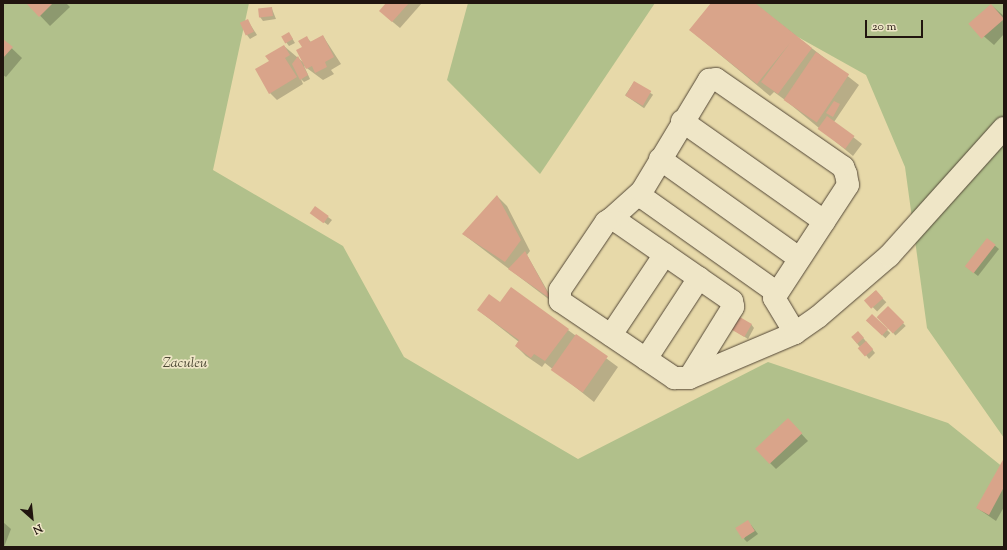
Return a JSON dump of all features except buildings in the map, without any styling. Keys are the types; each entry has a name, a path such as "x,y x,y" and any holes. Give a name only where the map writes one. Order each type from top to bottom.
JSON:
{"street":[{"path":"795,333 776,307 776,292 848,185 843,167 716,79 704,82 642,191 611,219 559,297 674,378 689,378 795,333 890,256 1004,128"},
{"path":"682,121 824,221"},
{"path":"660,159 799,258"},
{"path":"642,191 647,203 776,292"},
{"path":"611,219 666,254 732,301 733,307 689,378"},
{"path":"611,335 666,254"},
{"path":"646,359 699,278"}],"green space":[{"name":"Zaculeu","path":"3,3 249,3 213,170 343,246 404,357 578,459 768,362 948,423 1004,468 1004,547 3,547"},
{"path":"468,3 655,3 540,174 447,80"},
{"path":"737,3 1004,3 1004,438 927,328 905,167 866,75"}]}
